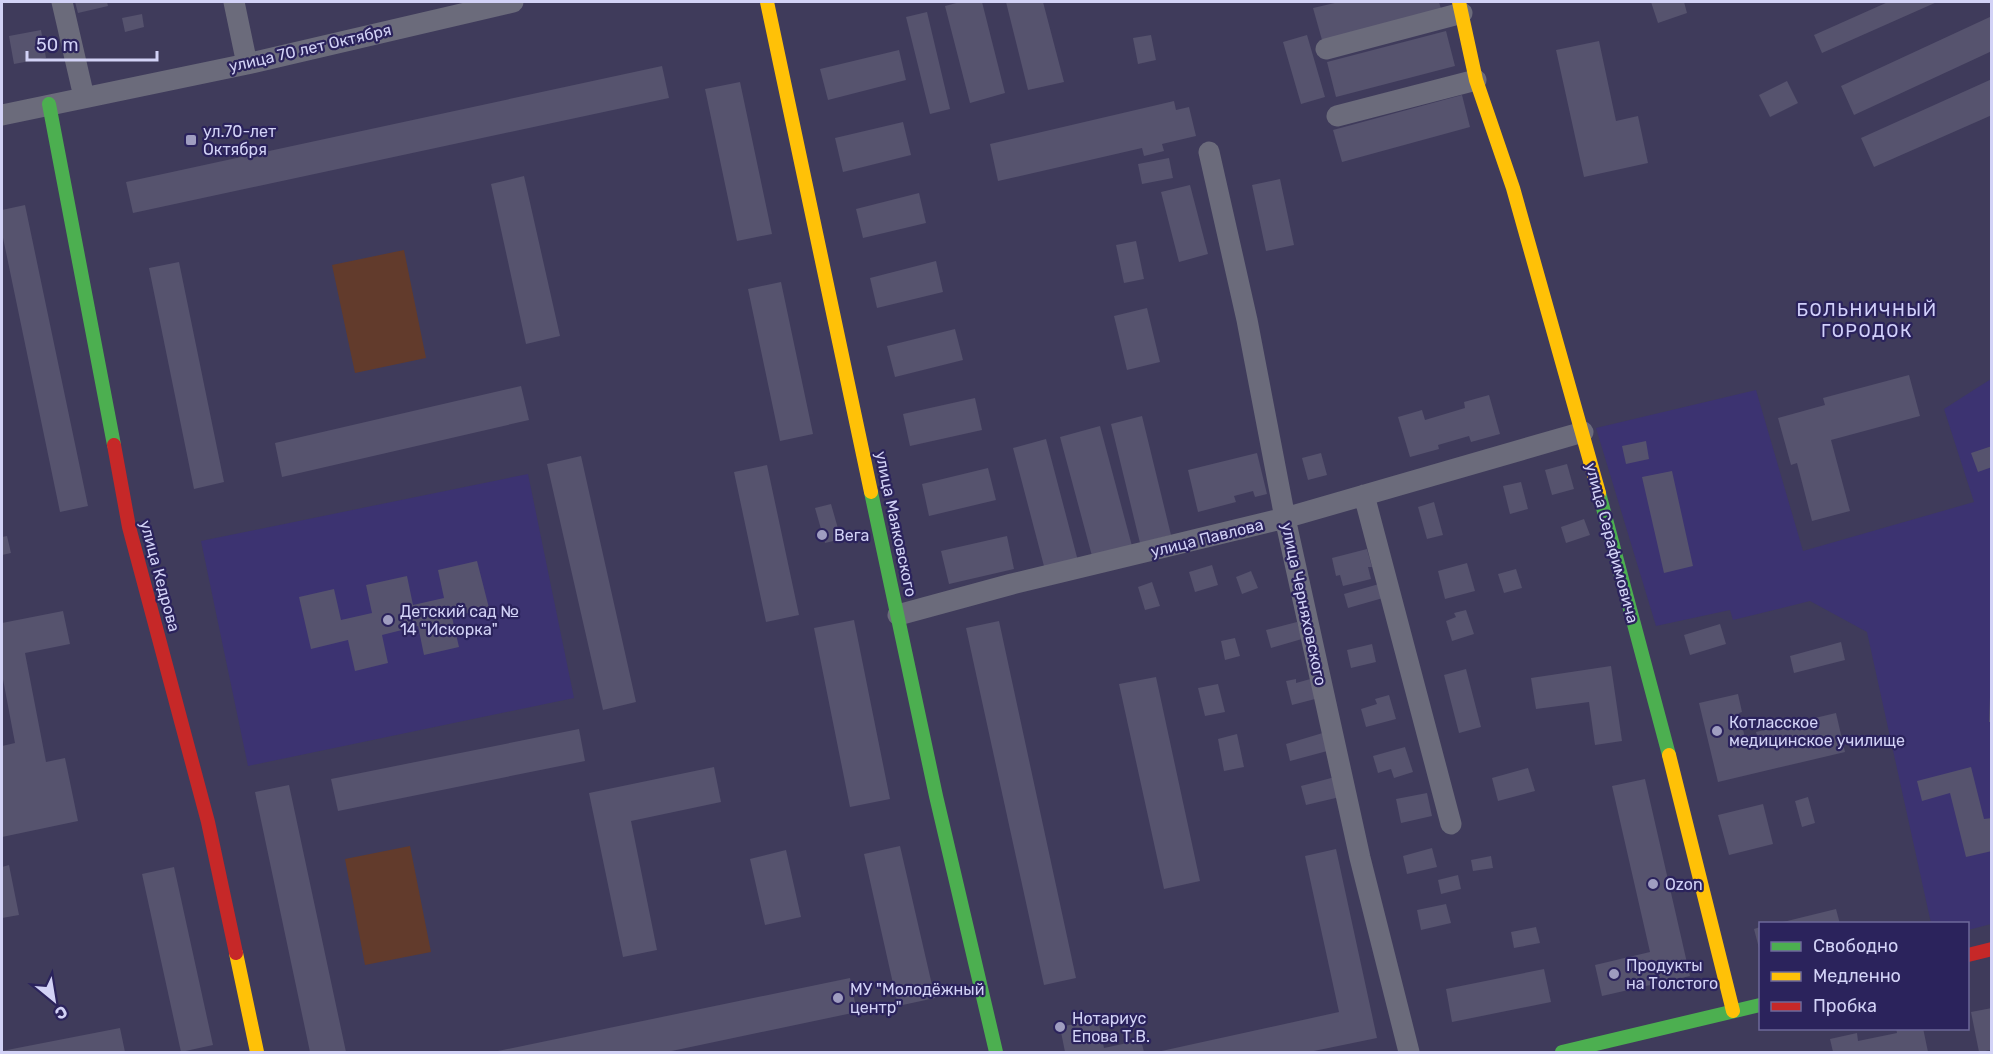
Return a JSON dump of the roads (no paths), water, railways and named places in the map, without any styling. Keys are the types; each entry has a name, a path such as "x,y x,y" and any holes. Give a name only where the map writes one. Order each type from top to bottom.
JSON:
{"street":[{"path":"62,2 84,97"},
{"path":"234,2 247,64"},
{"name":"улица 70 лет Октября","path":"2,115 247,64 435,10 513,2"},
{"name":"улица Маяковского","path":"767,2 936,796 996,1053"},
{"name":"улица Серафимовича","path":"1326,49 1460,7 1476,80 1513,188 1583,432 1681,798 1733,1011"},
{"path":"1337,117 1476,80"},
{"name":"улица Кедрова","path":"49,104 129,527 208,822 257,1053"},
{"name":"улица Черняховского","path":"1209,152 1247,320 1285,518 1360,858 1409,1053"},
{"name":"улица Павлова","path":"898,615 1012,584 1285,518 1583,432"},
{"path":"1364,495 1450,824"},
{"path":"1969,955 1992,949"},
{"path":"1562,1053 1759,1005"}],"place":[{"name":"ул.70-лет Октября","path":"191,140"},
{"name":"Вега","path":"822,535"},
{"name":"Детский сад № 14 \"Искорка\"","path":"388,620"},
{"name":"Котласское медицинское училище","path":"1717,731"},
{"name":"Ozon","path":"1653,884"},
{"name":"Продукты на Толстого","path":"1614,974"},
{"name":"МУ \"Молодёжный центр\"","path":"838,998"},
{"name":"Нотариус Епова Т.В.","path":"1060,1027"}],"district":[{"name":"БОЛЬНИЧНЫЙ ГОРОДОК","path":"1867,320"}]}
